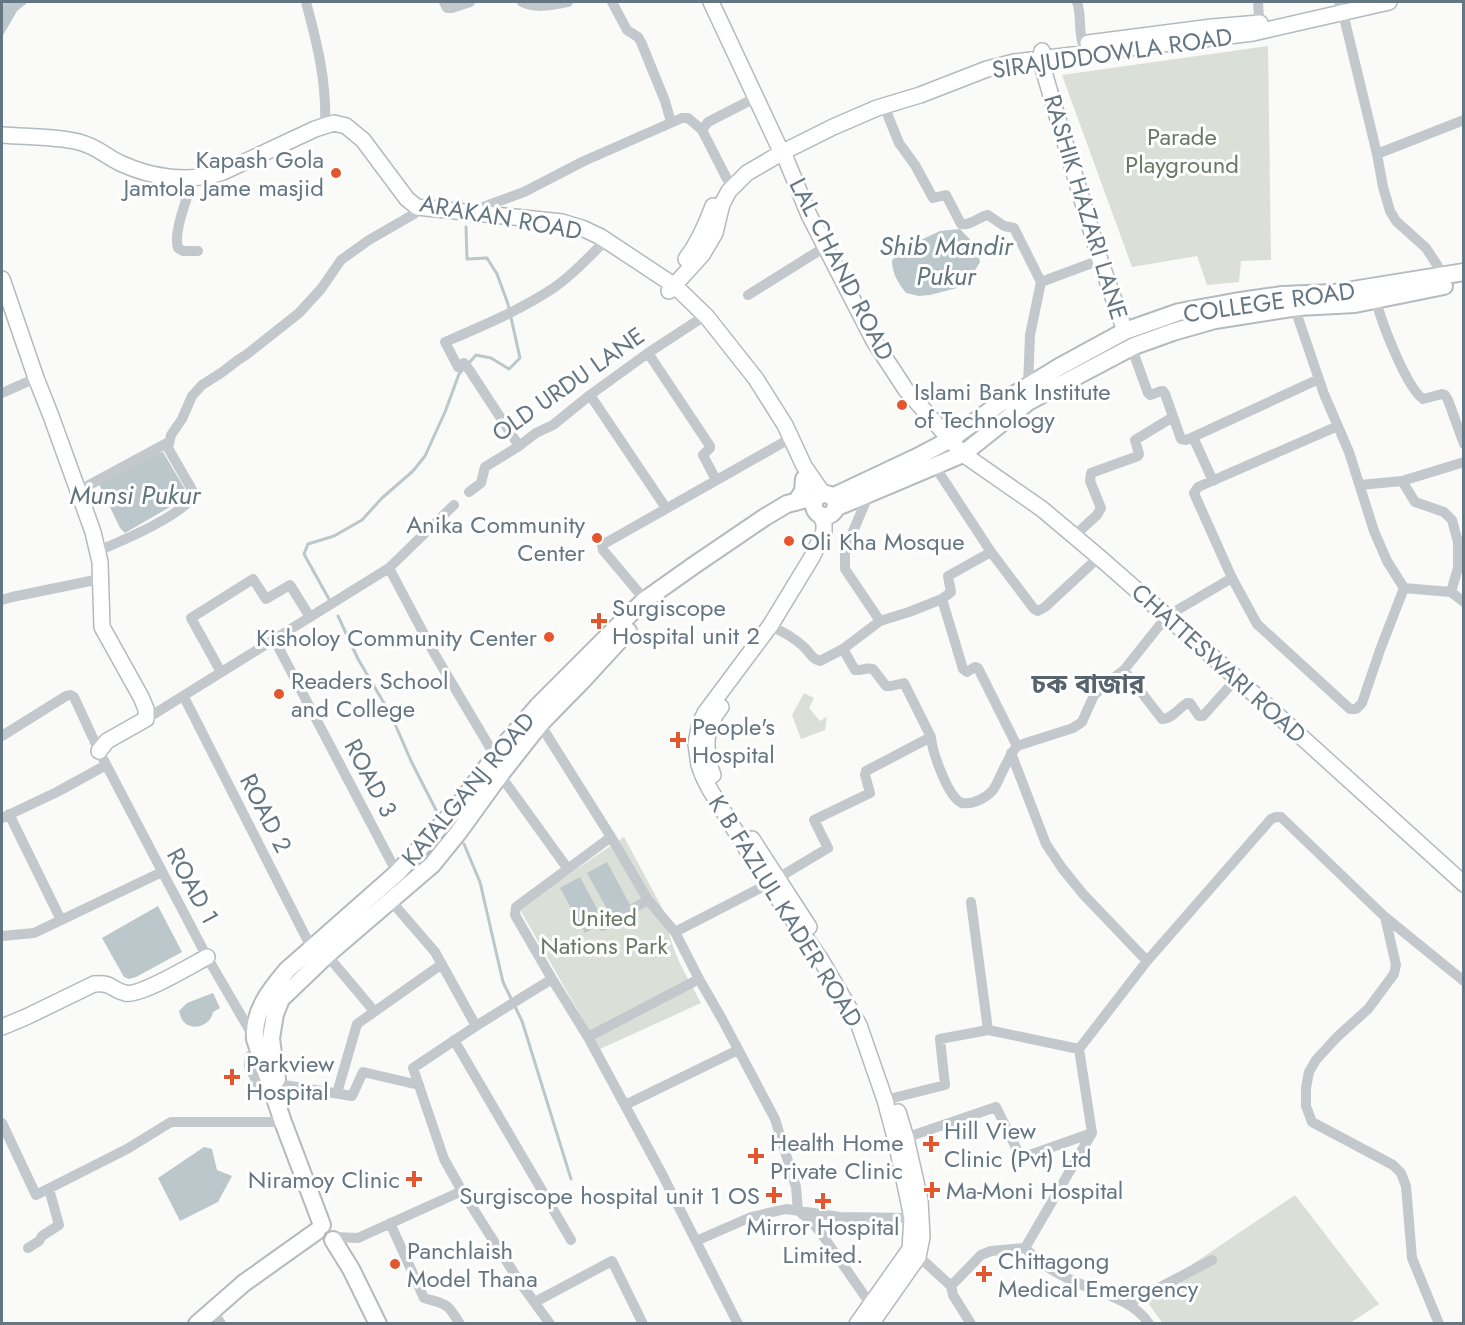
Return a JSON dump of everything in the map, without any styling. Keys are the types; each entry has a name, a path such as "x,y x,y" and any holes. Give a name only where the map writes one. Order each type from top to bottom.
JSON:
{"main road":[{"path":"711,2 782,147"},
{"path":"719,2 782,147"},
{"name":"SIRAJUDDOWLA ROAD","path":"669,286 694,249 718,192 751,162 832,120 885,98 1008,54 1042,53 1253,33 1344,5 1389,2"},
{"name":"SIRAJUDDOWLA ROAD","path":"782,147 884,106 920,95 987,69 1042,53 1083,44 1312,15 1344,5"},
{"name":"RASHIK HAZARI LANE","path":"1042,53 1100,260 1125,331"},
{"name":"ARAKAN ROAD","path":"325,126 334,123 346,126 363,140 416,210"},
{"path":"2,135 81,142 96,148 118,163 146,174 192,178 207,177 223,172 325,126"},
{"name":"ARAKAN ROAD","path":"2,144 68,146 93,153 122,170 150,180 191,184 211,180 316,134 332,131 347,137 363,150 402,204 416,210 558,227 602,245 669,286 700,319 751,385 804,479 825,505"},
{"name":"LAL CHAND ROAD","path":"782,147 809,215 874,341 906,390 963,454"},
{"name":"ARAKAN ROAD","path":"416,210 562,222 582,228 601,237 669,286 707,317 756,379 784,425 825,505"},
{"name":"COLLEGE ROAD","path":"825,505 869,494 963,454 1028,402 1133,346 1215,320 1297,301 1464,272"},
{"path":"2,279 93,532 100,562 102,627 146,709 146,719 107,741 99,751"},
{"name":"COLLEGE ROAD","path":"825,505 951,439 999,404 1086,352 1125,331 1179,312 1282,295 1297,301 1355,304 1464,282"},
{"name":"CHATTESWARI ROAD","path":"963,454 1042,509 1099,556 1464,884"},
{"path":"796,502 803,491 804,479"},
{"name":"KATALGANJ ROAD","path":"319,956 457,808 495,756 545,699 645,600 780,508 810,498 825,505"},
{"name":"KATALGANJ ROAD","path":"326,1234 283,1122 267,1011 272,988 287,970 319,956 391,901 432,865 540,724 637,621 680,586 754,537 805,509 825,505"},
{"name":"K B FAZLUL KADER ROAD","path":"825,505 835,525 831,540 774,628 705,713 700,723 696,744 699,765 709,788 773,881 860,1025 889,1099 920,1200 922,1237 871,1323"},
{"path":"2,1027 94,984 105,983 126,994 135,992 207,957"},
{"name":"KATALGANJ ROAD","path":"267,1011 254,1028 257,1044 314,1187 326,1234"},
{"name":"K B FAZLUL KADER ROAD","path":"857,1323 914,1253 912,1218 901,1140"},
{"path":"215,1321 326,1234"},
{"path":"197,1323 244,1283 326,1234"},
{"path":"326,1234 330,1246 372,1323"},
{"path":"326,1234 351,1269 378,1323"}],"street":[{"path":"306,2 318,47 326,100 325,126"},
{"path":"444,2 447,8 452,8 470,2"},
{"path":"522,2 541,7 568,2"},
{"path":"612,2 627,30 638,37 641,42 671,122"},
{"path":"1077,2 1083,44"},
{"path":"1258,2 1259,18"},
{"path":"1344,5 1383,188 1390,211 1396,221 1426,248 1439,268 1440,276"},
{"path":"702,130 708,122 757,97"},
{"path":"884,106 898,143 915,165 933,198 946,195 963,225 988,215 1004,226 1014,228 1041,282 1030,335 1028,386"},
{"path":"471,213 524,192 584,161 682,118 688,118 702,130 731,181"},
{"path":"1377,154 1464,120"},
{"path":"191,184 176,243 183,251 198,251"},
{"path":"98,551 154,524 189,503 195,495 168,448 171,435 182,419 192,396 202,385 221,374 299,312 321,289 340,260 416,210"},
{"path":"519,446 467,367 458,367 445,342 517,310 551,290 602,245"},
{"path":"748,295 825,247"},
{"path":"1041,282 1100,260"},
{"path":"1376,300 1391,345 1420,398 1444,395 1448,400 1464,444"},
{"path":"1297,301 1296,312 1319,379 1349,452 1374,531 1387,561 1404,588"},
{"name":"OLD URDU LANE","path":"469,492 481,483 485,467 553,425 648,353 700,319"},
{"path":"1133,346 1132,349 1148,393 1150,395 1163,391 1183,441 1319,379"},
{"path":"648,353 710,446 703,455 716,480"},
{"path":"2,393 36,378"},
{"path":"590,395 666,508"},
{"path":"1074,536 1101,508 1090,481 1091,473 1138,456 1135,440 1173,417"},
{"path":"1338,426 1198,487 1194,492 1232,578 1257,624 1350,709 1356,709 1362,703 1404,588"},
{"path":"1194,437 1213,481"},
{"path":"78,491 169,442"},
{"path":"645,600 603,550 602,545 784,442"},
{"path":"1360,485 1402,481 1464,462"},
{"path":"934,465 991,552 1030,605 1038,611 1046,607 1099,556"},
{"path":"1402,481 1415,502 1444,512 1452,520 1458,542 1458,568 1451,592"},
{"path":"869,494 844,550 843,560 844,569 880,621"},
{"path":"146,719 389,568 453,505"},
{"path":"774,628 805,647 813,658 820,661 843,650 880,621 942,599 951,592 948,576 991,552"},
{"path":"389,568 434,653 495,756"},
{"path":"843,650 855,670 873,669 886,686 891,687 904,683 931,736 931,745 937,765 958,800 970,803 978,801 993,791 1014,750 1073,728 1082,722 1094,695 1124,670 1167,616 1232,578"},
{"path":"2,600 100,579"},
{"path":"221,672 191,618 227,595 253,579 266,599 290,585 310,617"},
{"path":"1404,588 1451,592 1464,602"},
{"path":"942,599 963,669 967,672 975,667 978,668 1014,750 1046,844 1083,894 1147,961"},
{"name":"ROAD 3","path":"274,639 397,873"},
{"path":"1124,670 1164,719 1170,718 1189,703 1199,716 1203,716 1237,678"},
{"name":"ROAD 1","path":"2,736 70,695 74,697 106,765 162,872 257,1044"},
{"name":"ROAD 2","path":"184,697 319,956 374,1011"},
{"path":"540,724 648,900 675,932 775,1119 796,1187 798,1211 821,1233 871,1305"},
{"path":"675,932 773,881 828,848 814,820 870,793 866,771 931,736"},
{"path":"61,920 5,816 57,792 106,765"},
{"path":"500,775 568,869"},
{"path":"1025,1248 1092,1134 1079,1049 1147,961 1271,819 1276,816 1281,817 1385,917 1464,981"},
{"path":"611,837 516,907 515,915 588,1037 738,1323"},
{"path":"2,936 34,933 162,872"},
{"path":"603,926 648,900"},
{"path":"391,901 435,952 476,1026"},
{"path":"971,902 988,1030"},
{"path":"1385,917 1396,965 1394,974 1368,1009 1336,1037 1316,1060 1309,1072 1306,1106 1312,1122 1393,1165 1401,1173 1406,1186 1412,1258 1439,1323"},
{"path":"337,1093 357,1024 442,964"},
{"path":"550,1323 519,1281 444,1159 413,1068 552,979"},
{"path":"588,1037 699,979"},
{"path":"889,1099 945,1085 940,1039 988,1030 1079,1049"},
{"path":"454,1040 571,1240"},
{"path":"625,1105 738,1050"},
{"path":"277,1092 337,1093 352,1096 363,1072 419,1085"},
{"path":"901,1140 996,1107 1021,1158 1092,1134"},
{"path":"2,1123 34,1194 38,1195 127,1149 171,1122 283,1122"},
{"path":"28,1248 59,1225 49,1189"},
{"path":"326,1234 358,1238 462,1191"},
{"path":"696,1241 751,1217 786,1209 840,1217 912,1218"},
{"path":"390,1224 424,1298 442,1302 460,1323"},
{"path":"951,1286 981,1255 991,1251 1025,1248"},
{"path":"1025,1248 1039,1263 1067,1279 1128,1304 1149,1323"},
{"path":"914,1253 951,1286 953,1295 971,1323"},
{"path":"1128,1304 1212,1260"},
{"path":"535,1302 612,1261 643,1323"}],"green space":[{"name":"Parade Playground","path":"1268,46 1271,260 1241,261 1239,282 1207,285 1197,256 1132,267 1062,75"},
{"path":"804,693 814,698 809,708 820,721 827,717 825,730 801,739 792,715"},
{"name":"United Nations Park","path":"624,837 667,917 675,950 701,1003 600,1049 519,908"},
{"path":"1295,1195 1379,1304 1350,1323 1163,1324 1144,1297"}],"water":[{"path":"5,2 28,2 17,11 2,37 2,7"},
{"name":"Shib Mandir Pukur","path":"960,229 977,247 980,262 969,280 957,288 930,295 919,296 906,293 896,278 892,260 904,248 940,231"},
{"name":"Munsi Pukur","path":"163,452 189,496 125,533 120,528 99,484"},
{"path":"607,862 631,907 612,918 587,873"},
{"path":"580,877 604,922 585,933 560,888"},
{"path":"158,906 182,952 136,977 129,979 124,977 102,938"},
{"path":"213,993 220,1008 213,1012 209,1020 194,1027 185,1023 179,1011 187,1003"},
{"path":"204,1147 212,1149 217,1170 232,1176 218,1202 180,1221 158,1178"}],"waterway":[{"path":"466,227 467,259 487,258 497,274 508,304 520,358 509,369 491,358 476,355 469,363"},
{"path":"330,601 304,554 308,544 334,536 362,520 382,498 413,471 425,456 459,374 464,368"},
{"path":"338,616 358,659 391,715 436,810"},
{"path":"464,844 480,882 503,982 522,1021 571,1179"}],"place":[{"name":"Kapash Gola Jamtola Jame masjid","path":"336,173"},
{"name":"Islami Bank Institute of Technology","path":"902,405"},
{"name":"Anika Community Center","path":"597,538"},
{"name":"Oli Kha Mosque","path":"789,541"},
{"name":"Surgiscope Hospital unit 2","path":"599,621"},
{"name":"Kisholoy Community Center","path":"549,637"},
{"name":"Readers School and College","path":"279,694"},
{"name":"People's Hospital","path":"678,740"},
{"name":"Parkview Hospital","path":"232,1077"},
{"name":"Hill View Clinic (Pvt) Ltd","path":"931,1144"},
{"name":"Health Home Private Clinic","path":"756,1156"},
{"name":"Niramoy Clinic","path":"414,1179"},
{"name":"Ma-Moni Hospital","path":"932,1190"},
{"name":"Surgiscope hospital unit 1 OS","path":"774,1195"},
{"name":"Mirror Hospital Limited.","path":"823,1201"},
{"name":"Panchlaish Model Thana","path":"395,1264"},
{"name":"Chittagong Medical Emergency","path":"984,1274"}],"district":[{"name":"চক বাজার","path":"1088,684"}]}
